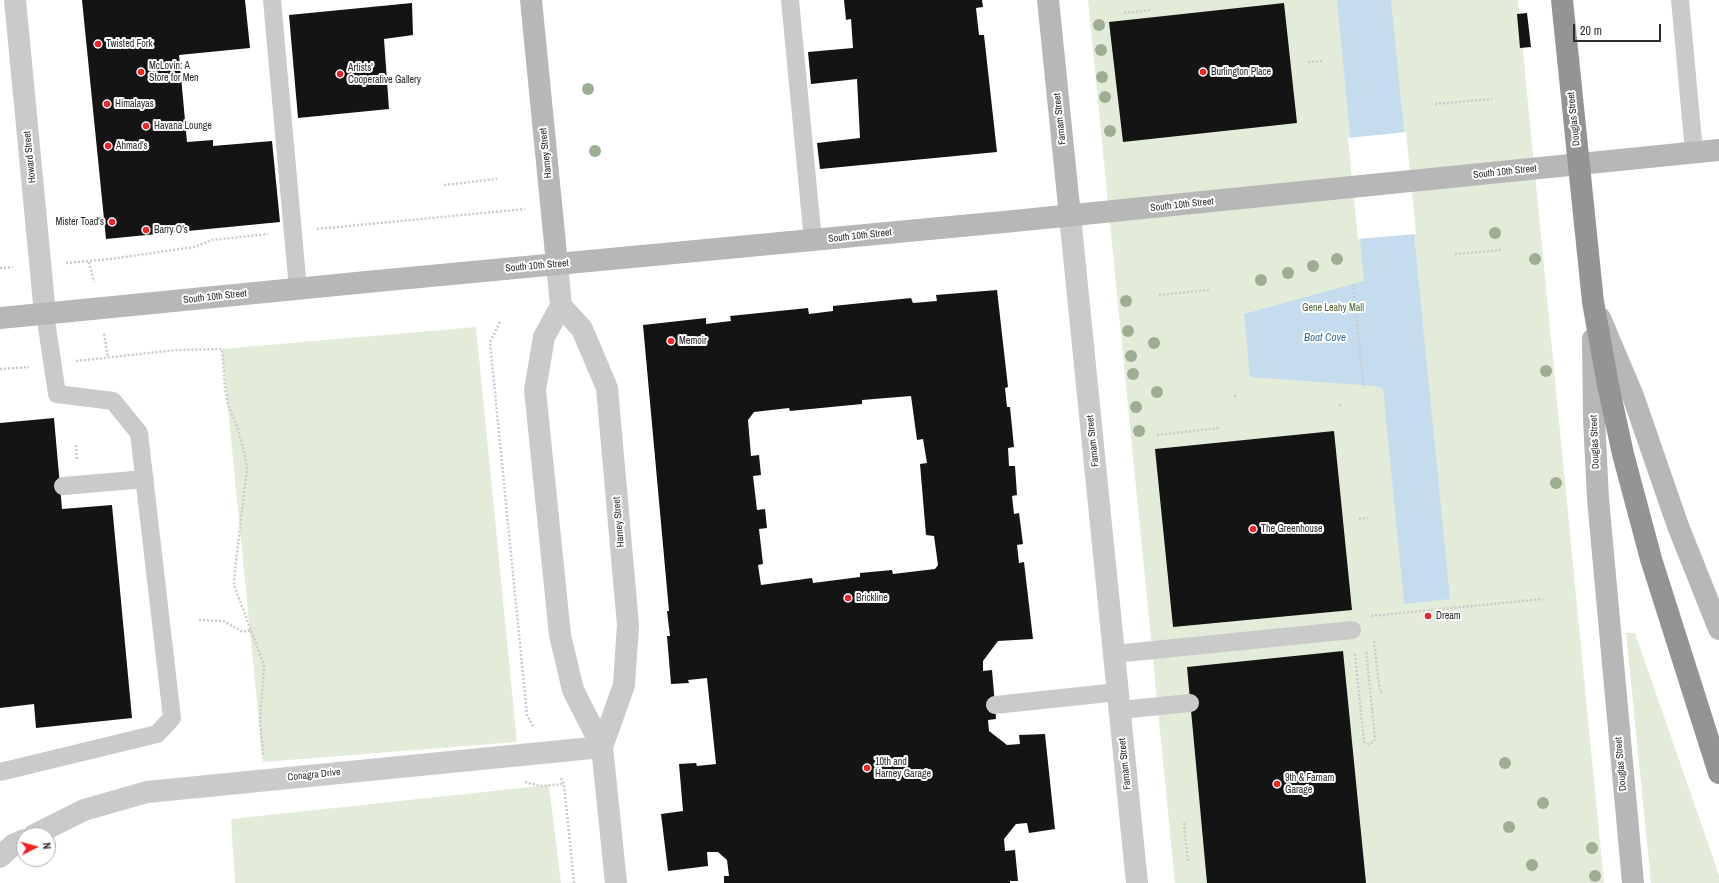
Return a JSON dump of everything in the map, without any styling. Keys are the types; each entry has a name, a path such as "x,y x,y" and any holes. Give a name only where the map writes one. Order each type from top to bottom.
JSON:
{"highway":[{"name":"Douglas Street","path":"1562,0 1593,302"},
{"path":"1593,302 1610,398 1635,502 1651,558 1719,773"}],"main road":[{"name":"Harney Street","path":"531,0 557,264"},
{"name":"Farnam Street","path":"1048,0 1070,216"},
{"name":"South 10th Street","path":"0,318 1070,216 1719,150"},
{"path":"1593,302 1631,390 1678,526 1719,629"},
{"name":"Douglas Street","path":"1593,302 1594,419 1598,499 1633,883"}],"street":[{"name":"Howard Street","path":"15,0 45,314"},
{"name":"Farnam Street","path":"1070,216 1137,883"},
{"name":"Harney Street","path":"557,264 561,306 544,337 535,390 560,635 573,690 602,747 616,883"},
{"name":"Harney Street","path":"561,306 582,329 607,388 628,625 624,685 602,747"},
{"name":"Conagra Drive","path":"50,827 84,810 147,792 602,747"},
{"path":"0,857 16,844"}],"lane":[{"path":"272,0 298,289"},
{"path":"790,0 813,241"},
{"path":"1680,0 1694,152"},
{"path":"0,772 157,734 172,718 139,433 113,401 57,394 45,314"},
{"path":"63,486 144,479"},
{"path":"1114,654 1352,630"},
{"path":"995,705 1119,701 1190,703"}],"path":[{"path":"1124,13 1152,10"},
{"path":"1308,62 1323,61"},
{"path":"1435,104 1492,99"},
{"path":"444,185 497,179"},
{"path":"1455,254 1502,250"},
{"path":"1353,284 1364,388"},
{"path":"1159,295 1209,290"},
{"path":"500,322 490,342 527,715 564,784 574,883"},
{"path":"108,357 176,350 222,349 224,388 228,404 243,445 247,469 234,585 264,666 260,722 263,762"},
{"path":"1235,395 1236,399"},
{"path":"1157,435 1219,428"},
{"path":"76,445 78,468"},
{"path":"1358,519 1368,518"},
{"path":"1374,615 1543,599"},
{"path":"199,620 223,621 243,632 251,630"},
{"path":"1352,630 1364,742 1370,744 1374,742 1375,738 1365,644"},
{"path":"1374,634 1380,692 1385,692"},
{"path":"1184,823 1188,862"}],"green space":[{"name":"Gene Leahy Mall","path":"1088,0 1518,0 1604,883 1175,883"},
{"path":"476,327 517,742 263,762 222,349"},
{"path":"1626,633 1635,633 1719,875 1719,883 1651,883"},
{"path":"549,785 561,883 235,883 231,819"}],"water":[{"name":"Boat Cove","path":"1337,0 1391,0 1450,599 1404,604 1383,388 1375,386 1250,377 1244,314 1364,281"}],"pier":[{"path":"1406,132 1416,234 1358,239 1348,138"}],"building":[{"path":"82,0 245,0 250,48 179,55 187,142 213,140 213,146 272,141 280,222 106,239"},
{"path":"844,0 982,0 983,7 976,8 979,35 984,35 997,152 820,169 817,143 860,138 857,79 811,84 808,52 853,48 851,19 846,20"},
{"name":"Artists' Cooperative Gallery","path":"412,3 413,35 384,39 389,109 298,118 289,15"},
{"name":"Burlington Place","path":"1284,3 1297,123 1123,142 1109,22"},
{"path":"1527,13 1531,47 1520,48 1517,14"},
{"name":"Brickline","path":"997,290 1008,387 1005,388 1007,407 1010,407 1014,447 1008,448 1009,466 1015,466 1017,495 1012,496 1014,514 1019,513 1023,544 1017,545 1019,563 1024,562 1033,639 998,641 983,661 983,671 992,670 995,705 996,719 988,720 989,731 1007,745 1020,744 1019,735 1045,734 1055,829 1029,833 1027,823 1016,824 1004,839 1005,851 1015,850 1018,881 1010,881 1010,883 724,883 724,876 729,876 727,860 718,852 707,852 708,866 668,871 661,814 683,811 679,764 696,763 697,766 716,764 707,678 688,680 689,683 671,684 667,636 670,636 667,611 669,611 643,325 706,318 706,324 731,321 730,316 808,308 809,314 833,311 833,306 911,298 913,303 937,301 936,295","holes":["911,396 917,440 923,439 927,463 920,464 926,535 934,536 938,565 935,569 893,574 892,570 860,573 860,577 813,583 812,578 761,585 758,565 763,564 759,529 767,528 765,509 757,510 753,476 761,475 759,455 751,456 748,420 754,412 789,408 790,411 862,404 862,400"]},
{"path":"54,418 62,509 112,505 132,718 36,728 34,704 0,708 0,423"},
{"name":"The Greenhouse","path":"1334,431 1352,610 1173,627 1155,449"},
{"name":"9th & Farnam Garage","path":"1343,651 1366,883 1207,883 1187,667"}],"place":[{"name":"Twisted Fork","path":"98,44"},
{"name":"McLovin: A Store for Men","path":"141,72"},
{"name":"Burlington Place","path":"1203,72"},
{"name":"Artists' Cooperative Gallery","path":"340,74"},
{"name":"Himalayas","path":"107,104"},
{"name":"Havana Lounge","path":"146,126"},
{"name":"Ahmad's","path":"108,146"},
{"name":"Mister Toad's","path":"112,222"},
{"name":"Barry O's","path":"146,230"},
{"name":"Memoir","path":"671,341"},
{"name":"The Greenhouse","path":"1253,529"},
{"name":"Brickline","path":"848,598"},
{"name":"Dream","path":"1428,616"},
{"name":"10th and Harney Garage","path":"867,768"},
{"name":"9th & Farnam Garage","path":"1277,784"}]}
